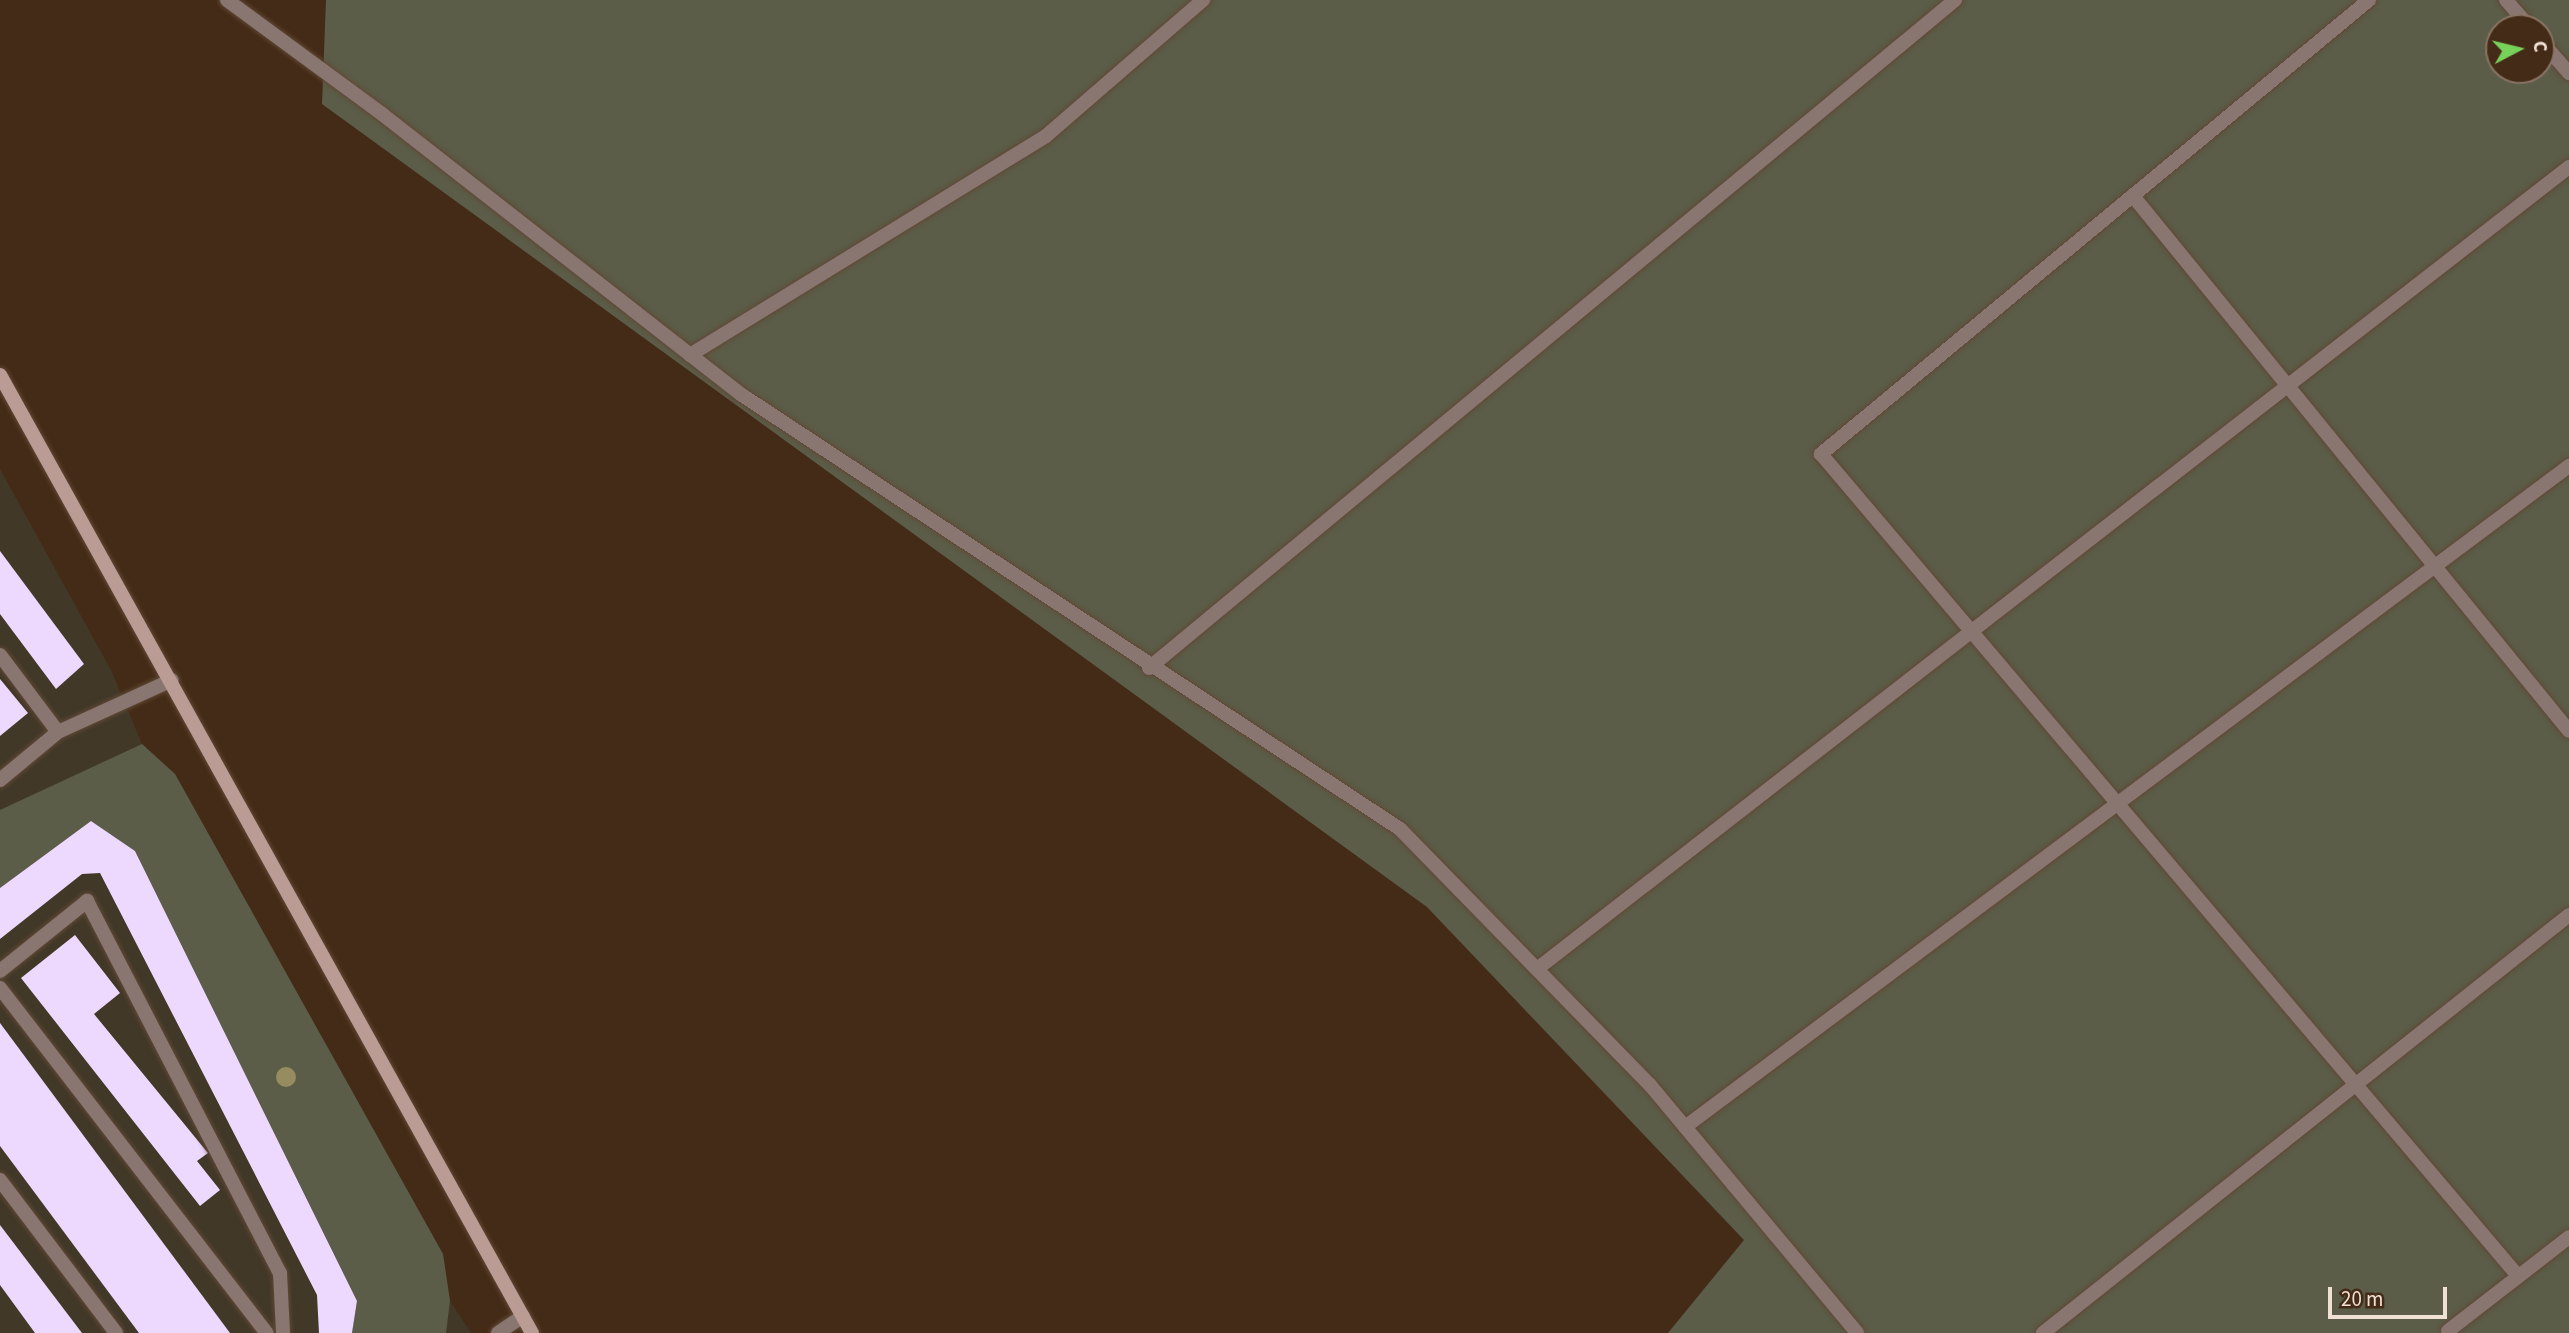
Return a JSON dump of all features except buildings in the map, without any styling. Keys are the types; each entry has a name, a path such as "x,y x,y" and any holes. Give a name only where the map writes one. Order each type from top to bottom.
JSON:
{"main road":[{"path":"0,375 172,680 532,1333"}],"lane":[{"path":"227,0 382,114 690,355 1149,668 1400,829 1537,969 1685,1127 1857,1333"},
{"path":"690,355 1046,136 1203,0"},
{"path":"1149,668 1955,0"},
{"path":"2370,0 1821,454 1968,634 2518,1276"},
{"path":"2506,0 2518,14"},
{"path":"2555,58 2569,74"},
{"path":"1537,969 2569,167"},
{"path":"2133,196 2569,731"},
{"path":"1685,1127 2569,466"},
{"path":"0,655 58,732"},
{"path":"2,775 58,732 172,680"},
{"path":"0,971 87,901 280,1273 283,1333"},
{"path":"2043,1333 2569,915"},
{"path":"0,988 267,1333"},
{"path":"0,1180 116,1333"},
{"path":"2445,1332 2569,1237"},
{"path":"498,1333 523,1316"}],"shaded area":[{"path":"0,469 111,670 142,744 175,774 443,1254 450,1301 471,1333 0,1333"}],"green space":[{"path":"326,0 2569,0 2569,1333 1668,1333 1744,1240 1427,907 322,104"},
{"path":"142,744 175,774 443,1254 450,1301 446,1333 352,1333 357,1301 135,851 91,821 0,888 0,810"}]}
